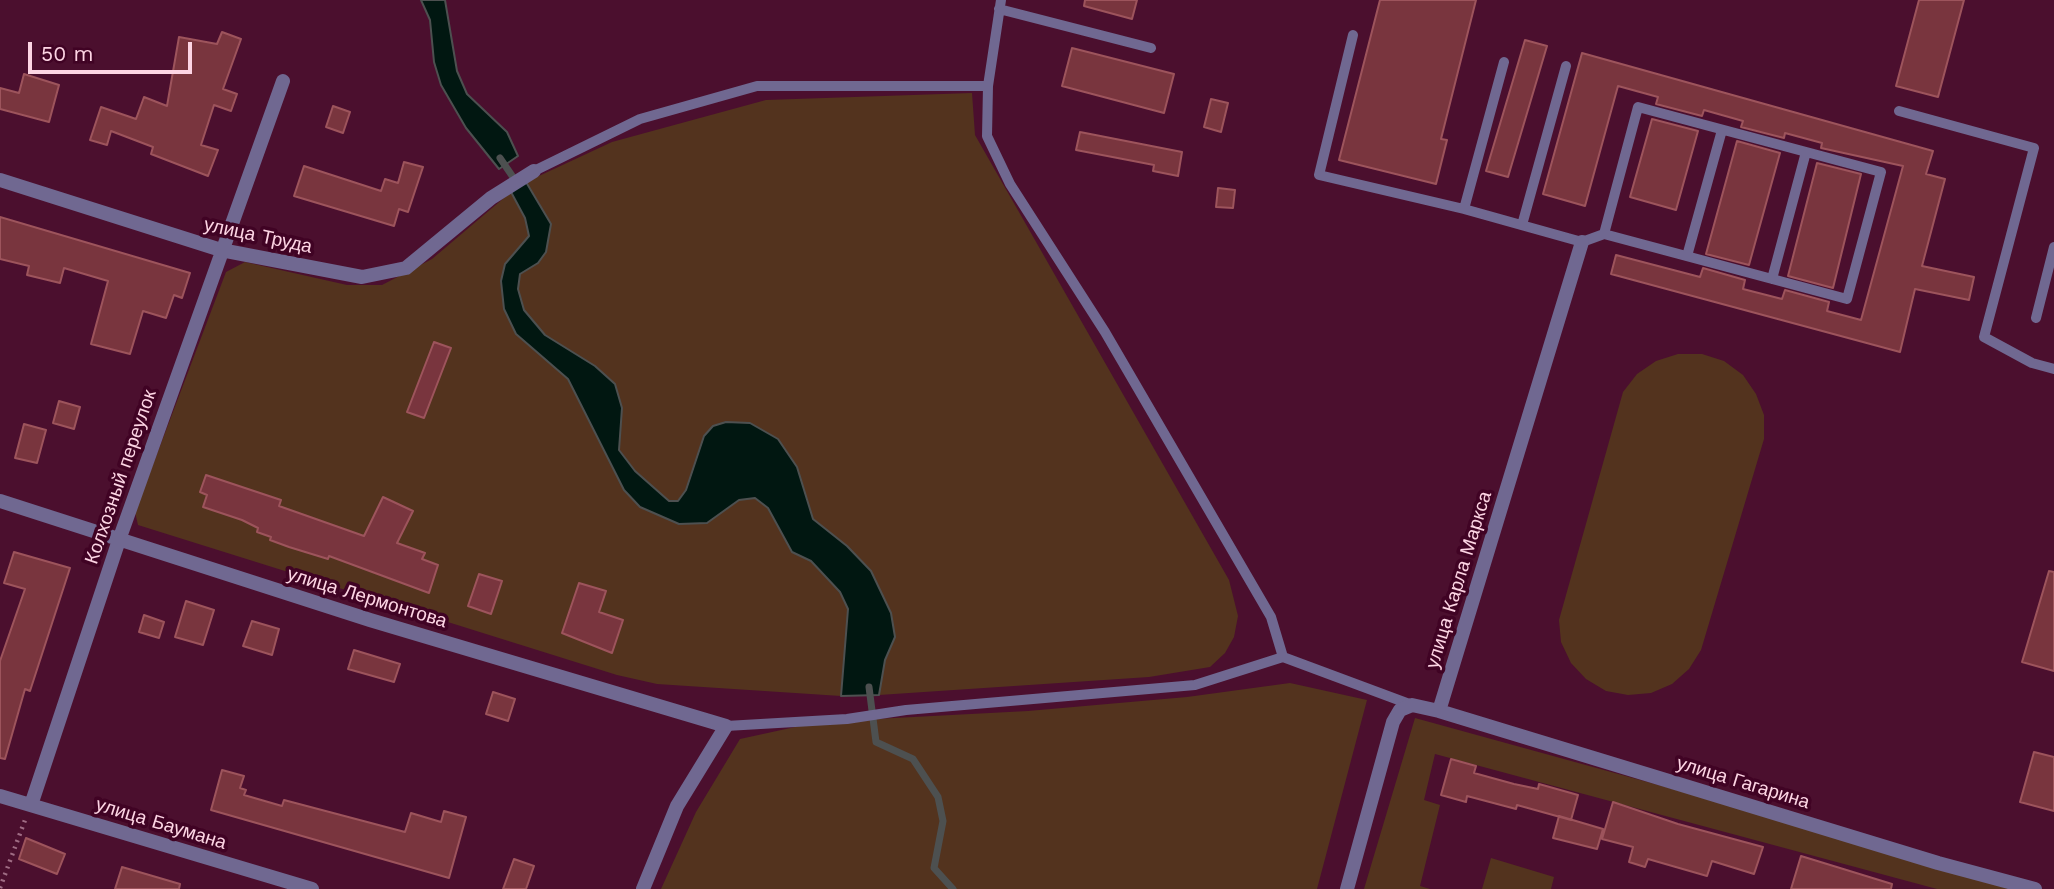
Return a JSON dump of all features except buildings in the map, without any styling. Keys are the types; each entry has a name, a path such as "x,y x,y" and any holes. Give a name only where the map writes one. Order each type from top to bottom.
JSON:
{"street":[{"name":"Колхозный переулок","path":"31,805 119,540 283,81"},
{"name":"улица Труда","path":"0,180 221,250 362,277 406,268 491,198 534,171"},
{"name":"улица Карла Маркса","path":"1439,711 1582,242"},
{"name":"улица Лермонтова","path":"0,501 370,620 726,726"},
{"path":"1347,889 1393,722 1400,710 1412,705 1439,711"},
{"name":"улица Гагарина","path":"1439,711 1938,863 2035,889"},
{"path":"643,889 677,806 726,726"},
{"name":"улица Баумана","path":"0,796 312,889"}],"lane":[{"path":"1151,48 1000,5 988,86 987,136 1010,184 1105,332 1264,605 1283,657"},
{"path":"1353,35 1319,175 1464,209 1582,242 1604,234 1847,299 1881,172 1638,107 1604,234"},
{"path":"1464,209 1504,62"},
{"path":"1522,225 1566,66"},
{"path":"534,171 640,119 757,86 988,86"},
{"path":"1899,111 2034,148 1984,337 2032,363 2054,369"},
{"path":"1688,256 1722,130"},
{"path":"1772,279 1806,152"},
{"path":"2036,318 2054,247"},
{"path":"726,726 847,719 906,710 1195,685 1283,657 1412,705"}],"path":[{"path":"0,888 31,805"}],"shaded area":[{"path":"421,0 445,0 457,71 467,94 507,132 518,156 499,169 466,128 441,85 434,62 430,20"},
{"path":"972,93 975,135 1229,580 1238,616 1234,637 1225,653 1210,667 1149,677 879,695 885,660 895,637 847,546 813,519 804,493 704,436 686,490 678,501 669,501 635,471 619,449 622,408 595,366 545,335 524,310 518,289 520,274 538,263 540,204 526,182 612,142 766,100"},
{"path":"526,182 551,224 546,252 538,263 520,274 518,289 524,310 545,335 595,366 615,384 622,408 619,450 635,471 669,501 678,501 686,490 704,436 713,426 726,422 750,423 778,439 797,467 813,519 847,546 871,571 891,613 895,637 885,660 879,695 841,696 848,609 840,592 811,561 792,552 768,508 755,498 739,500 707,523 679,524 640,507 624,490 568,379 516,334 504,309 501,281 505,264 529,236 525,218 511,192"},
{"path":"511,192 525,218 529,236 512,255 516,334 568,379 624,490 707,523 739,500 755,498 768,508 792,552 811,561 840,592 848,609 841,696 657,684 617,675 138,525 135,512 226,272 245,262 347,285 382,285 432,259"},
{"path":"1678,354 1702,354 1724,361 1743,375 1756,394 1764,415 1764,439 1701,650 1689,669 1672,684 1651,693 1628,695 1606,691 1586,679 1571,663 1561,642 1559,620 1623,392 1637,374 1656,361"},
{"path":"1290,683 1367,700 1317,889 661,889 696,812 740,739 818,722 1028,711 1187,697"},
{"path":"1415,718 2036,889 1937,889 1435,754 1424,800 1440,805 1420,886 1430,889 1364,889"},
{"path":"1491,858 1554,877 1551,889 1482,889"}],"waterway":[{"path":"500,158 517,183"},
{"path":"869,687 876,742 913,759 938,797 943,821 934,868 953,889"}]}
